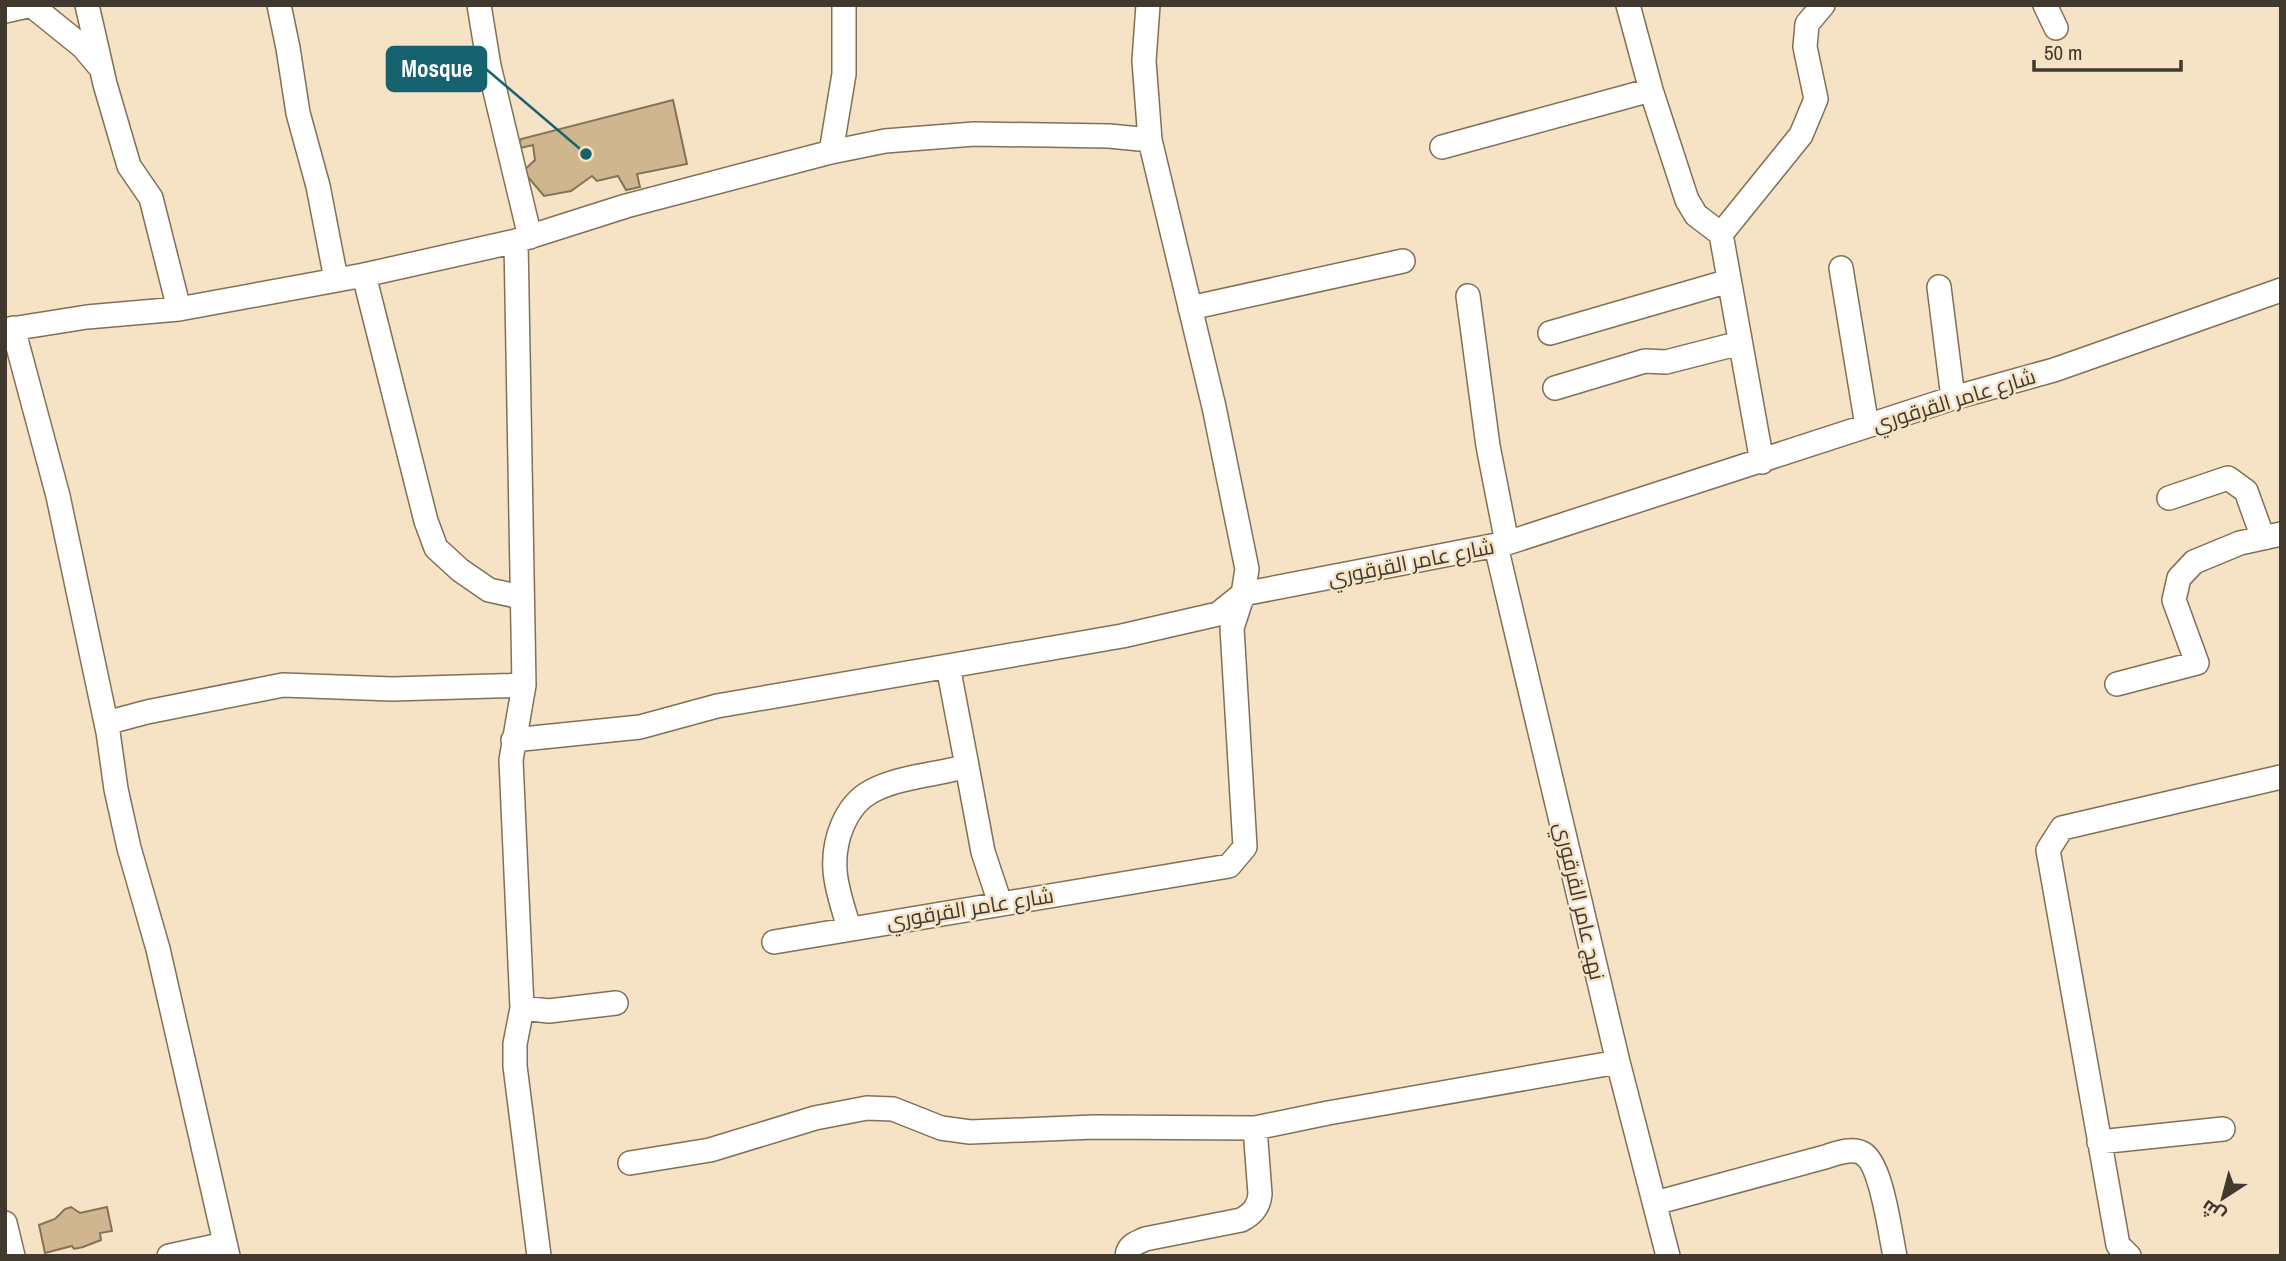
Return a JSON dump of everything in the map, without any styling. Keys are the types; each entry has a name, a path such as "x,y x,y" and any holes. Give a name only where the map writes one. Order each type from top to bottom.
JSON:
{"street":[{"path":"5,11 32,5 83,47 102,69"},
{"path":"87,5 129,166 151,198 179,309"},
{"path":"279,5 298,113 318,186 336,279"},
{"path":"479,5 523,239 521,597 524,685 510,760 522,1008 515,1044 515,1066 539,1256"},
{"path":"831,152 844,74 844,5"},
{"path":"513,740 640,727 717,706 875,681 1122,636 1218,614 1243,594 1247,569 1214,408 1150,140 1144,61 1148,5"},
{"path":"1628,5 1651,90 1687,200 1696,215 1721,234 1762,462"},
{"path":"1721,234 1801,135 1816,99 1805,47 1807,24 1823,5"},
{"path":"2045,5 2056,28"},
{"path":"1442,147 1651,90"},
{"path":"169,1256 227,1250 158,949 116,789 106,723 58,496 9,329 87,317 179,309 364,275 523,239 626,206 831,152 885,141 974,134 1109,136 1150,140"},
{"path":"1190,308 1404,261"},
{"path":"1840,268 1867,426"},
{"path":"364,275 426,521 436,548 460,570 489,590 521,597"},
{"path":"1550,333 1729,281"},
{"path":"1939,287 1953,398"},
{"name":"شارع عامر القرقوري","path":"774,942 1229,866 1245,847 1232,628 1243,594 1502,545 1953,398 2066,366 2281,290"},
{"name":"نهج عامر القرقوري","path":"1468,296 1502,545 1618,1062 1668,1256"},
{"path":"1555,388 1645,361 1666,362 1740,343"},
{"path":"2117,684 2197,663 2174,600 2179,578 2194,562 2239,543 2272,536 2246,491 2228,478 2169,498"},
{"path":"948,666 983,852 1000,903"},
{"path":"106,723 147,712 283,685 392,690 524,685"},
{"path":"849,928 834,871 836,845 846,818 856,802 873,790 893,783 967,766"},
{"path":"2129,1256 2118,1245 2048,850 2062,828 2281,777"},
{"path":"522,1008 549,1010 616,1003"},
{"path":"630,1163 710,1150 815,1118 867,1108 892,1109 941,1128 970,1132 1094,1127 1255,1128 1618,1062"},
{"path":"1127,1256 1133,1245 1145,1239 1241,1220 1250,1215 1259,1202 1260,1194 1255,1128"},
{"path":"2099,1142 2223,1129"},
{"path":"1655,1203 1850,1151 1862,1153 1872,1163 1881,1189 1895,1256"},
{"path":"5,1223 13,1256"}],"building":[{"path":"673,100 687,164 637,174 640,187 626,190 618,176 597,181 592,176 571,191 544,196 523,171 535,160 533,145 516,149 521,139"},
{"path":"71,1207 80,1213 107,1207 112,1231 100,1233 101,1240 83,1247 74,1249 72,1246 45,1253 39,1225 55,1219"}],"place":[{"name":"Mosque","path":"586,154"}]}
